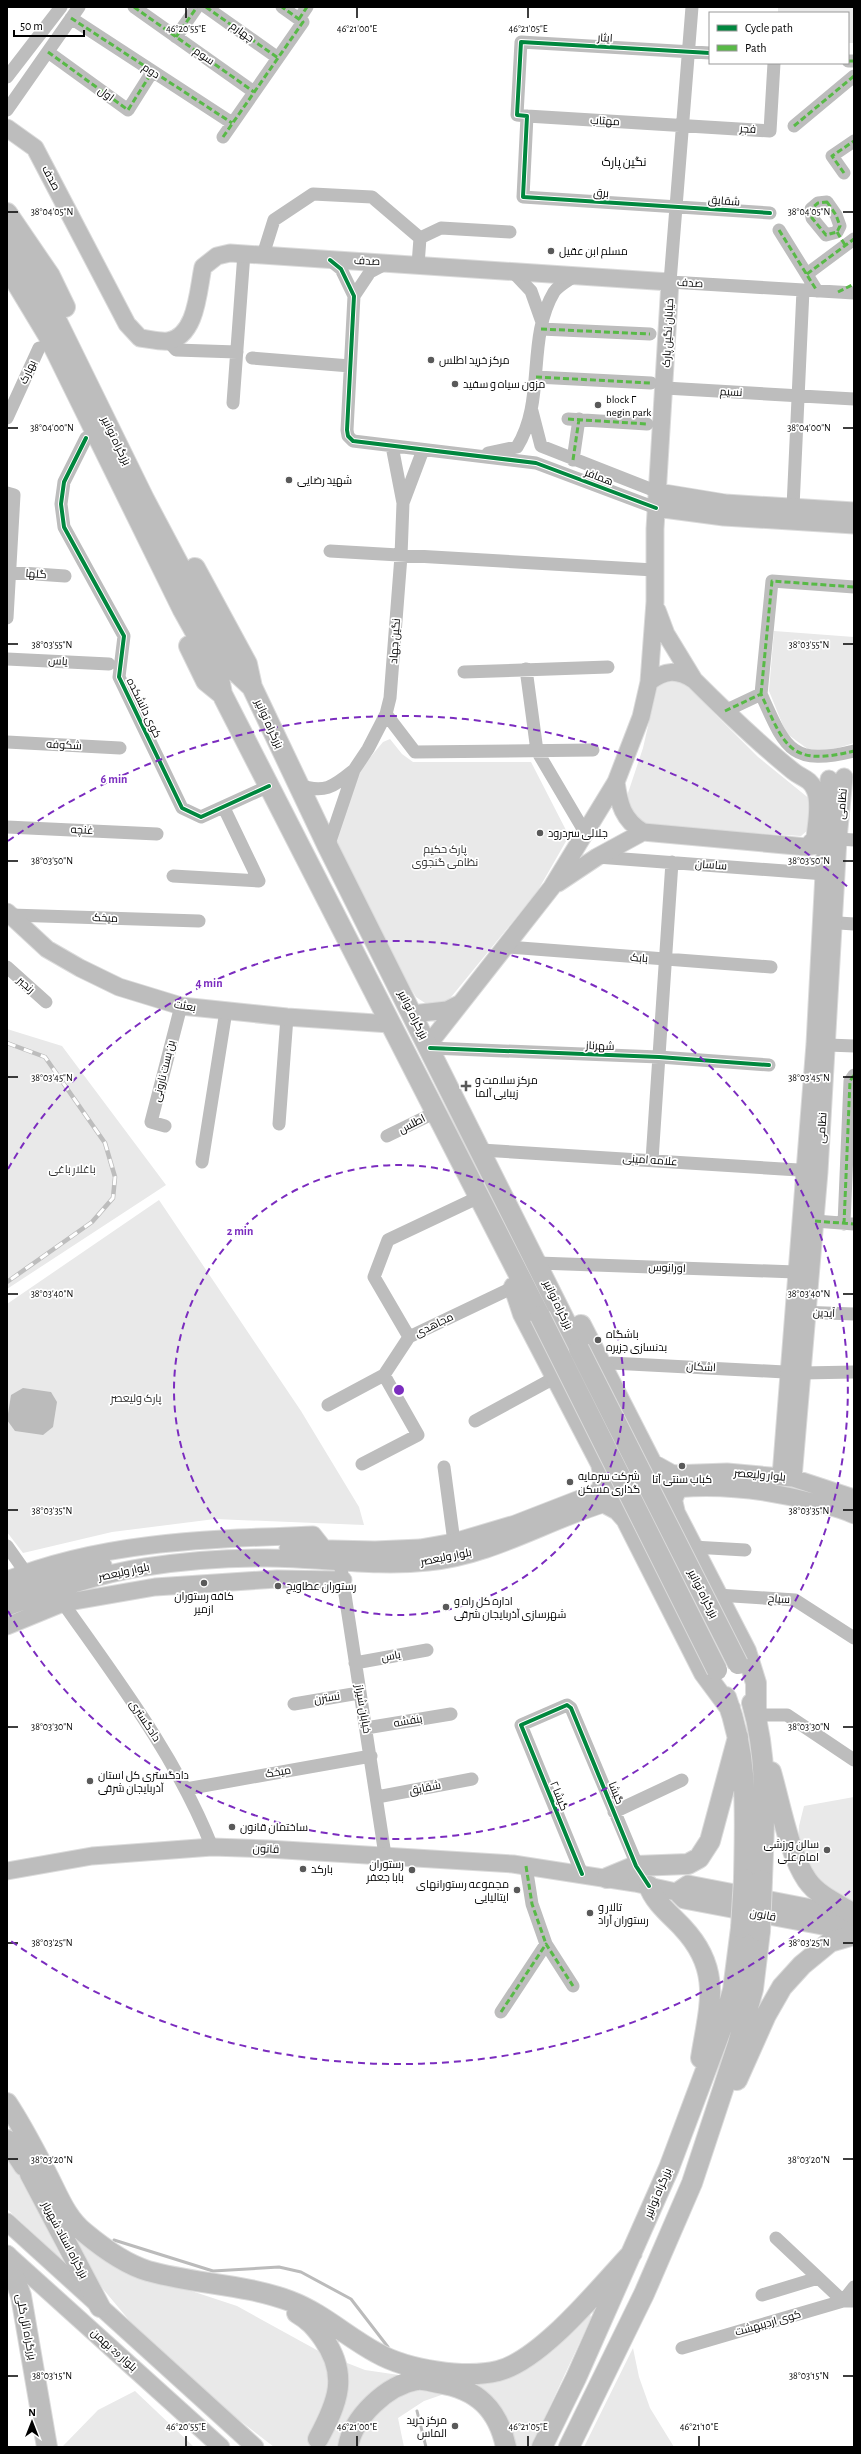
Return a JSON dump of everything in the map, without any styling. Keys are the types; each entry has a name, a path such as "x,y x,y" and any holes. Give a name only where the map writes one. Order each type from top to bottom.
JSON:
{"highway":[{"path":"7,213 50,276 184,547 247,664 252,687"},
{"name":"بزرگراه توانیر","path":"10,242 44,295 144,498 235,671 252,687 328,847 738,1664 756,1715 761,1738 765,1782 753,1879"},
{"name":"بزرگراه توانیر","path":"7,267 48,335 184,610 218,673 222,694 436,1112 505,1252 540,1316 717,1670 730,1708 742,1753 753,1879"},
{"path":"7,290 86,438 206,681 222,694"},
{"path":"505,1252 523,1314 601,1464 604,1477 603,1496 618,1510 633,1533 704,1673 730,1708"},
{"path":"540,1267 580,1323 641,1446 652,1464 673,1481 672,1500 675,1513 746,1651 756,1683 756,1715"},
{"path":"601,1464 613,1467 625,1464 635,1457 641,1446"},
{"path":"633,1533 640,1522 650,1514 663,1511 675,1513"},
{"path":"607,1878 636,1866 688,1864 699,1858 710,1841 738,1737"},
{"path":"761,1738 796,1857 807,1880 822,1896 854,1915"},
{"path":"569,2447 674,2227 692,2183 715,2114 753,1989 750,1930 753,1879"},
{"path":"649,1886 655,1898 687,1932 707,1962 712,1992 693,2100"},
{"name":"بزرگراه توانیر","path":"542,2447 576,2378 669,2168 693,2100 722,2028 750,1930"},
{"path":"715,2114 743,2071 766,2016 782,1987 802,1964 830,1942 854,1935"},
{"path":"7,2104 20,2122 68,2216 83,2232 111,2253 147,2271 261,2293 290,2301 324,2318 377,2354 413,2366 474,2375 500,2371 522,2361 545,2345 632,2253"},
{"name":"بزرگراه استاد شهریار","path":"7,2104 24,2146 30,2174"},
{"name":"بزرگراه استاد شهریار","path":"7,2140 30,2174 100,2307"},
{"name":"بزرگراه ائل گلی","path":"7,2255 21,2296 47,2447"},
{"path":"261,2293 310,2320 334,2354 339,2382 333,2411 314,2443"},
{"path":"314,2443 366,2397 397,2382 418,2380 455,2385 476,2396 490,2408 502,2428 506,2447"},
{"path":"348,2447 358,2421 371,2405 391,2391 418,2380"}],"main road":[{"name":"صدف","path":"9,132 35,148 127,324 140,338 168,341 180,336 191,324 203,267 217,256 244,253 330,260 388,262 514,273 670,282"},
{"name":"خیابان نگین پارک","path":"655,602 654,570 658,492 658,385 670,282"},
{"name":"همافر","path":"658,492 854,525"},
{"name":"همافر","path":"656,508 724,517 854,511"},
{"path":"655,602 666,634 694,680"},
{"path":"429,1047 461,1003 552,887 586,834 616,782 634,737 649,682 655,602"},
{"path":"649,682 659,674 671,671 684,673 694,680 759,743 795,773 807,778 842,777"},
{"name":"نظامی","path":"787,1477 801,1312 801,1266 811,1171 821,1044 828,922 839,841 842,777"},
{"path":"807,778 815,789 818,798 815,838 807,847"},
{"path":"616,782 619,803 624,816 634,827 643,832 807,847 839,841"},
{"path":"552,887 597,857 643,832"},
{"name":"نظامی","path":"828,922 825,874 839,841"},
{"name":"بعثت","path":"9,913 47,949 80,968 119,987 180,1006 287,1017 390,1024"},
{"path":"412,1014 447,1010 461,1003"},
{"name":"نظامی","path":"801,1266 815,1221 811,1171"},
{"name":"بلوار ولیعصر","path":"673,1481 727,1472 787,1477 854,1498"},
{"name":"بلوار ولیعصر","path":"7,1607 46,1593 144,1567 268,1558 340,1562 428,1562 456,1558 520,1537 603,1496 631,1479 673,1481 779,1494 854,1515"},
{"name":"بلوار ولیعصر","path":"7,1592 30,1577 143,1558 267,1548 375,1550 420,1548 454,1542 603,1496"},
{"path":"7,1580 30,1577"},
{"path":"7,1626 63,1603 155,1587 277,1579 343,1580"},
{"name":"قانون","path":"7,1871 92,1856 212,1847 385,1855 526,1866 607,1878 676,1892 684,1900 854,1932"},
{"name":"قانون","path":"676,1892 688,1884 854,1915"},
{"name":"بلوار 29 بهمن","path":"7,2222 255,2447"},
{"name":"بلوار 29 بهمن","path":"7,2255 221,2447"}],"street":[{"path":"7,77 61,7"},
{"path":"7,110 79,7"},
{"name":"سوم","path":"134,7 254,92"},
{"path":"176,37 197,7"},
{"name":"چهارم","path":"206,7 278,58"},
{"path":"282,7 301,20"},
{"path":"223,136 278,58 308,7"},
{"name":"خیابان نگین پارک","path":"670,282 692,7"},
{"name":"دوم","path":"71,18 232,123"},
{"name":"ایثار","path":"527,116 517,116 521,42 709,53"},
{"name":"اول","path":"48,52 128,110 152,72"},
{"name":"فجر","path":"682,125 770,131 774,64"},
{"path":"794,126 854,76"},
{"name":"مهتاب","path":"527,116 682,125"},
{"name":"برق","path":"527,116 523,197 677,207"},
{"path":"844,174 832,156 854,141"},
{"path":"264,255 274,220 313,194 372,198 420,238"},
{"name":"شقایق","path":"677,207 770,213"},
{"path":"420,238 441,228 510,232"},
{"path":"779,230 817,291"},
{"path":"807,274 850,242 837,232"},
{"path":"418,265 420,238"},
{"path":"233,402 244,253"},
{"path":"330,260 341,269 354,296 348,436 353,441 423,450 481,455 516,447 526,432 536,377 542,326 555,291 573,277"},
{"path":"354,296 370,272 388,262"},
{"path":"514,273 531,291 542,326"},
{"name":"صدف","path":"670,282 854,293"},
{"path":"838,292 854,284"},
{"path":"793,514 803,290"},
{"path":"542,326 650,334"},
{"path":"168,341 176,350 237,352"},
{"name":"بهارک","path":"7,418 39,348"},
{"path":"252,358 350,366"},
{"name":"نسیم","path":"536,377 854,399"},
{"name":"همافر","path":"531,407 541,446 573,460 658,492"},
{"path":"573,460 574,419 647,424"},
{"name":"کوی دانشکده","path":"86,438 64,482 60,504 64,527 124,636 119,677 182,808 201,817 224,808 269,786"},
{"path":"392,446 403,503"},
{"path":"403,503 423,450"},
{"name":"همافر","path":"481,455 536,463 656,508"},
{"path":"7,618 10,494"},
{"name":"نگین جهاد","path":"354,770 368,749 386,714 392,679 401,556 403,503"},
{"path":"330,551 654,570"},
{"name":"گلها","path":"8,572 66,576"},
{"path":"854,587 772,581 761,694 780,736 794,750 809,757 828,757 854,751"},
{"name":"یاس","path":"7,658 109,664"},
{"path":"464,672 608,667"},
{"path":"526,669 537,751 586,834"},
{"path":"725,711 761,694"},
{"path":"386,714 415,752 593,750"},
{"name":"شکوفه","path":"7,742 120,748"},
{"path":"298,785 312,790 322,790 334,785 354,770"},
{"path":"328,847 354,770"},
{"path":"173,876 259,881 224,808"},
{"name":"غنچه","path":"7,827 157,834"},
{"name":"ساسان","path":"597,857 825,874"},
{"path":"652,1160 672,862"},
{"name":"میخک","path":"9,913 199,921"},
{"path":"828,922 854,924"},
{"name":"بابک","path":"507,946 666,960 771,967"},
{"name":"رنجبر","path":"7,967 46,1002"},
{"name":"بن بست نارونی","path":"165,1126 152,1122 180,1006"},
{"path":"202,1162 226,1011"},
{"path":"279,1124 287,1017"},
{"path":"821,1044 854,1046"},
{"name":"شهرناز","path":"429,1047 659,1057 769,1065"},
{"path":"815,1221 849,1224 851,1127 850,1081 854,1075"},
{"name":"اطلس","path":"387,1136 436,1112"},
{"name":"علامه امینی","path":"481,1150 811,1171"},
{"path":"409,1337 374,1277 388,1240 479,1197"},
{"name":"اورانوس","path":"540,1267 801,1266"},
{"name":"مجاهدی","path":"328,1405 384,1375 409,1337 514,1286"},
{"name":"آیدین","path":"801,1312 854,1314"},
{"name":"اشکان","path":"611,1363 796,1373 854,1372"},
{"path":"362,1464 418,1435 384,1375"},
{"path":"475,1421 556,1377"},
{"path":"444,1467 454,1542"},
{"path":"7,1546 30,1577"},
{"path":"693,1547 745,1550"},
{"name":"خیابان شیراز","path":"340,1562 385,1855"},
{"name":"سیاح","path":"717,1595 795,1600 854,1638"},
{"name":"دادگستری","path":"63,1603 146,1720 186,1789 212,1847"},
{"name":"یاس","path":"356,1663 427,1650"},
{"name":"نسترن","path":"294,1704 359,1693"},
{"name":"گیشا","path":"521,1725 569,1705 636,1866 649,1886"},
{"name":"بنفشه","path":"366,1728 451,1714"},
{"path":"756,1715 787,1715 854,1760"},
{"name":"گیشا ۲","path":"521,1725 582,1874"},
{"name":"میخک","path":"186,1789 371,1756"},
{"name":"شقایق","path":"377,1797 472,1779"},
{"path":"614,1812 682,1780"},
{"path":"526,1866 532,1904 546,1944 573,1986"},
{"path":"501,2012 546,1944"},
{"path":"776,2238 818,2278 849,2301 854,2287"},
{"path":"762,2295 818,2278"},
{"name":"کوی اردیبهشت","path":"682,2348 849,2301"}],"green space":[{"path":"778,7 854,7 854,43 849,43 849,12 778,12"},
{"path":"774,631 854,637 854,743 828,751 809,750 786,733 769,691"},
{"path":"674,677 684,683 758,757 811,800 808,830 801,836 643,826 627,804 628,793 643,748 657,687 663,679"},
{"name":"پارک حکیم نظامی گنجوی","path":"390,739 402,754 413,762 531,762 569,836 537,892 447,1002 431,1007 416,997 380,937 335,843 349,783 383,742"},
{"name":"باغلار باغی","path":"7,1029 62,1046 166,1185 7,1289"},
{"name":"پارک ولیعصر","path":"159,1200 301,1411 359,1507 364,1525 215,1519 112,1532 23,1553 7,1532 7,1304"},
{"name":"سالن ورزشی امام علی","path":"854,1797 854,1902 832,1894 814,1879 798,1840 799,1826 804,1806"},
{"path":"7,2146 63,2261 7,2209"},
{"path":"73,2232 143,2275 237,2306 324,2354 365,2370 399,2375 340,2447 274,2447 234,2416 134,2326 103,2289 69,2235"},
{"path":"590,2313 591,2318 531,2447 515,2447 510,2427 501,2409 472,2379"},
{"path":"633,2348 639,2377 650,2408 674,2447 584,2447"},
{"path":"420,2390 447,2393 424,2401 398,2418 404,2447 355,2447 370,2416 399,2396"},
{"path":"135,2391 194,2447 62,2447 98,2410"}],"shaded area":[{"path":"23,1388 51,1392 57,1402 53,1427 43,1435 15,1431 7,1420 11,1395"}],"waterway":[{"path":"114,2240 213,2271 279,2267 301,2272 351,2299 388,2347"},
{"path":"417,2411 426,2447"}],"railway":[{"path":"7,1043 45,1057 105,1143 115,1177 113,1198 92,1222 7,1282"}],"marked path":[{"path":"134,7 254,92"},
{"path":"176,37 197,7"},
{"path":"206,7 278,58"},
{"path":"223,137 303,22 282,7"},
{"path":"299,19 307,7"},
{"path":"71,18 232,123"},
{"path":"48,52 128,110 152,72"},
{"path":"849,61 854,61"},
{"path":"794,126 854,76"},
{"path":"844,173 832,156 854,141"},
{"path":"827,202 836,215 840,226 837,232 826,235 812,218 811,209 818,203 827,202"},
{"path":"779,230 817,291"},
{"path":"837,232 845,245"},
{"path":"807,274 854,239"},
{"path":"838,292 854,284"},
{"path":"541,329 650,334"},
{"path":"536,377 651,383"},
{"path":"568,419 647,424"},
{"path":"573,460 579,419"},
{"path":"761,694 772,581 854,587"},
{"path":"725,711 761,694 777,728 784,740 792,748 803,754 816,756 833,755 854,751"},
{"path":"844,1224 850,1081 854,1075"},
{"path":"815,1221 854,1224"},
{"path":"526,1866 532,1904 546,1944"},
{"path":"501,2012 546,1944 573,1986"}],"cycle path":[{"path":"709,53 521,42 517,115 527,116 523,197 770,213"},
{"path":"330,260 341,269 354,296 347,430 348,436 353,441 536,463 656,508"},
{"path":"86,438 64,482 61,504 64,527 124,636 119,677 182,808 201,817 269,786"},
{"path":"430,1048 659,1057 769,1065"},
{"path":"582,1874 521,1725 567,1705 571,1708 636,1866 649,1886"}],"place":[{"name":"مسلم ابن عقیل","path":"551,251"},
{"name":"مرکز خرید اطلس","path":"431,360"},
{"name":"مزون سیاه و سفید","path":"455,384"},
{"name":"block ۲ negin park","path":"598,405"},
{"name":"شهید رضایی","path":"289,480"},
{"name":"جلالی سردرود","path":"540,833"},
{"name":"مرکز سلامت و زیبایی آلما","path":"466,1086"},
{"name":"باشگاه بدنسازی جزیره","path":"598,1340"},
{"name":"کباب سنتی آتا","path":"682,1466"},
{"name":"شرکت سرمایه گذاری مسکن","path":"570,1482"},
{"name":"کافه رستوران ازمیر","path":"204,1583"},
{"name":"رستوران عطاویچ","path":"278,1586"},
{"name":"اداره کل راه و شهرسازی آذربایجان شرقی","path":"446,1607"},
{"name":"دادگستری کل استان آذربایجان شرقی","path":"90,1781"},
{"name":"ساختمان قانون","path":"232,1827"},
{"name":"سالن ورزشی امام علی","path":"827,1850"},
{"name":"بارکد","path":"303,1869"},
{"name":"رستوران بابا جعفر","path":"412,1870"},
{"name":"مجموعه رستورانهای ایتالیایی","path":"517,1890"},
{"name":"تالار و رستوران آراد","path":"590,1913"},
{"name":"مرکز خرید الماس","path":"455,2426"}],"district":[{"name":"نگین پارک","path":"624,162"}]}
